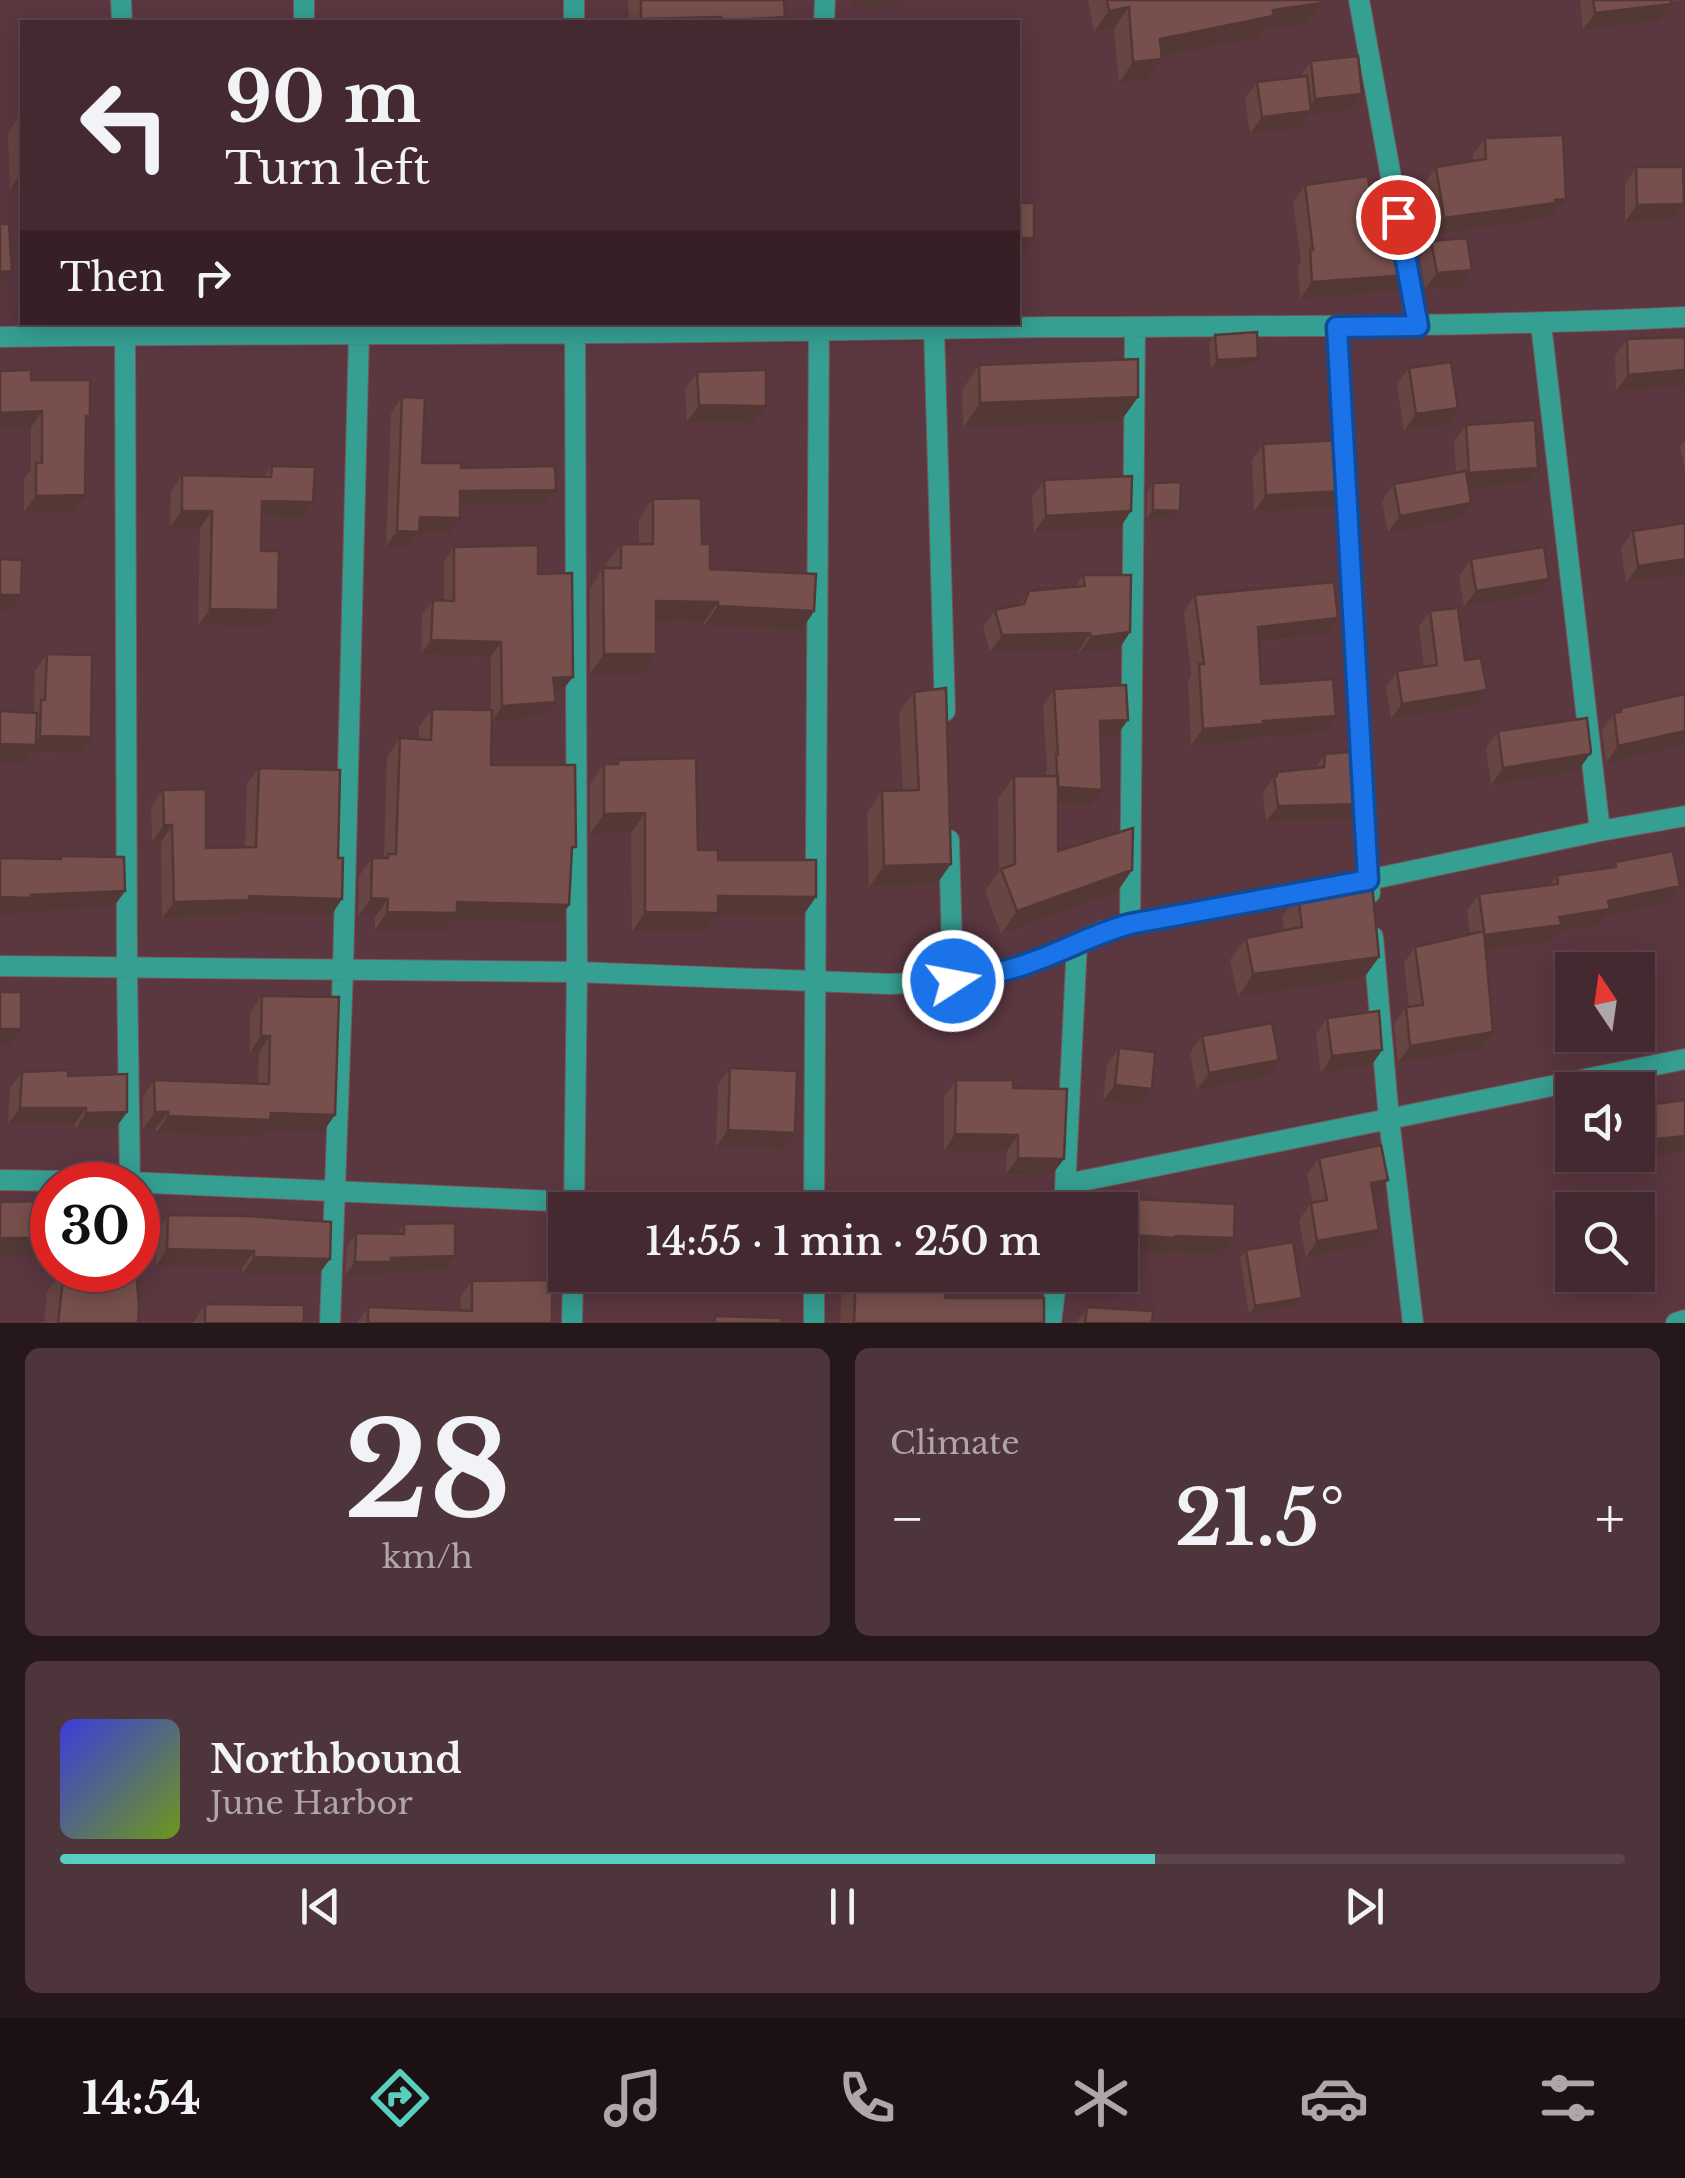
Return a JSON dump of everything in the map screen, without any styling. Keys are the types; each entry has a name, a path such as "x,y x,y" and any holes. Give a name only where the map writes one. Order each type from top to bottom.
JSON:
{"street":[{"path":"1359,0 1418,326"},
{"path":"0,337 125,329 306,328 359,333 576,327 1337,327 1685,318"},
{"path":"1542,324 1600,831"},
{"path":"814,1192 819,326"},
{"path":"1130,924 1136,326"},
{"path":"574,1192 576,327"},
{"path":"1337,327 1368,880 1389,1119 1413,1323"},
{"path":"934,328 945,724"},
{"path":"125,329 130,1162"},
{"path":"330,1323 359,333"},
{"path":"0,966 577,972 890,984 953,981 1032,962 1102,931 1130,924 1685,816"},
{"path":"948,822 953,981"},
{"path":"1066,1192 1077,942"},
{"path":"1067,1184 1685,1059"},
{"path":"0,1180 30,1181"},
{"path":"160,1184 548,1205"},
{"path":"572,1323 573,1292"},
{"path":"814,1292 814,1323"},
{"path":"1051,1323 1055,1292"},
{"path":"1676,1323 1685,1320"}],"building":[{"path":"641,0 784,0 785,17 641,19"},
{"path":"1107,0 1321,3 1273,10 1273,16 1160,39 1162,59 1133,62 1129,7 1109,11"},
{"path":"1593,0 1671,0 1671,4 1595,13"},
{"path":"1358,56 1362,94 1315,99 1311,61"},
{"path":"1307,76 1311,111 1262,117 1257,82"},
{"path":"1563,135 1566,199 1444,218 1436,167 1486,159 1485,138"},
{"path":"1636,167 1683,167 1684,204 1637,205"},
{"path":"1368,176 1377,245 1404,243 1409,275 1312,282 1313,250 1305,185"},
{"path":"1020,203 1034,203 1034,238 1020,238"},
{"path":"0,224 9,224 12,271 0,272"},
{"path":"1467,238 1472,270 1437,273 1431,241"},
{"path":"1257,332 1258,358 1217,360 1215,335"},
{"path":"1685,337 1685,370 1628,375 1627,339"},
{"path":"1138,359 1138,397 980,403 979,365"},
{"path":"1451,362 1458,408 1416,414 1409,368"},
{"path":"31,370 31,380 90,380 85,495 36,496 36,463 42,463 42,411 0,413 0,371"},
{"path":"766,370 766,406 699,405 697,372"},
{"path":"402,397 425,398 422,463 461,463 461,468 555,466 556,490 460,491 460,518 420,517 419,532 397,531"},
{"path":"1535,420 1538,468 1469,473 1466,425"},
{"path":"1341,440 1344,491 1266,495 1263,444"},
{"path":"272,466 315,467 313,502 262,501 261,551 279,551 278,610 210,609 212,511 182,511 182,475 271,477"},
{"path":"1466,471 1471,503 1400,516 1394,484"},
{"path":"1132,476 1131,511 1046,516 1044,480"},
{"path":"1181,482 1180,511 1153,510 1153,483"},
{"path":"701,498 702,544 710,544 710,569 816,574 814,611 656,601 656,654 604,654 603,568 621,568 621,544 653,544 653,499"},
{"path":"1685,523 1685,559 1638,566 1633,531"},
{"path":"538,545 538,574 572,573 573,677 553,678 556,702 502,706 501,642 431,640 433,600 454,601 454,547"},
{"path":"1544,547 1549,579 1476,591 1471,559"},
{"path":"0,559 22,560 21,595 0,595"},
{"path":"1083,575 1131,575 1130,632 1091,637 1090,633 1002,635 995,610 1024,604 1029,591 1085,586"},
{"path":"1334,582 1338,618 1258,627 1261,684 1333,679 1336,716 1203,729 1199,664 1204,664 1195,595"},
{"path":"1458,608 1465,660 1481,658 1487,690 1402,704 1397,671 1437,665 1430,611"},
{"path":"47,654 92,655 91,737 40,736"},
{"path":"1126,685 1128,720 1100,721 1102,790 1058,787 1054,689"},
{"path":"946,688 951,864 884,866 882,791 919,790 914,692"},
{"path":"1685,694 1685,731 1618,746 1614,713 1621,712 1621,708"},
{"path":"432,709 492,710 491,765 575,765 576,847 572,847 569,905 457,902 457,913 387,912 388,899 371,898 372,858 396,854 400,738 431,740"},
{"path":"0,711 37,713 36,745 0,744"},
{"path":"1587,718 1590,754 1503,768 1498,731"},
{"path":"1359,751 1363,804 1278,806 1274,776 1277,772 1324,767 1325,754"},
{"path":"696,758 698,850 718,850 718,860 816,860 816,897 718,896 718,913 645,912 645,813 604,814 604,764 618,764 618,760"},
{"path":"259,768 340,770 338,858 343,858 342,899 249,896 249,900 174,902 172,825 164,825 163,790 206,789 206,848 256,847"},
{"path":"1014,776 1058,776 1058,851 1133,828 1132,870 1017,911 1001,869 1015,864"},
{"path":"1673,851 1680,886 1608,901 1610,909 1559,917 1562,925 1484,935 1493,1032 1410,1046 1406,1007 1423,1005 1415,947 1484,931 1479,894 1558,884 1557,875 1616,867 1615,862"},
{"path":"124,857 125,891 0,897 0,858"},
{"path":"1372,884 1379,957 1253,974 1246,938 1302,927 1298,894"},
{"path":"0,992 21,992 21,1029 0,1029"},
{"path":"262,996 339,997 335,1115 271,1113 270,1120 168,1116 168,1112 155,1112 154,1080 269,1084 270,1036 261,1036"},
{"path":"1379,1011 1382,1050 1332,1056 1327,1018"},
{"path":"1272,1023 1279,1060 1209,1073 1202,1036"},
{"path":"1119,1048 1155,1052 1152,1089 1115,1085"},
{"path":"730,1068 797,1071 795,1133 728,1130"},
{"path":"68,1070 68,1076 127,1074 127,1112 20,1108 22,1072"},
{"path":"956,1080 1013,1080 1013,1088 1067,1089 1064,1159 1018,1158 1018,1135 955,1134"},
{"path":"1685,1100 1685,1136 1655,1139 1655,1104"},
{"path":"1381,1145 1388,1180 1371,1183 1379,1230 1317,1241 1311,1203 1327,1200 1319,1158"},
{"path":"1138,1199 1235,1204 1234,1238 1138,1235"},
{"path":"30,1201 30,1238 0,1238 0,1202"},
{"path":"168,1215 331,1222 330,1259 254,1257 254,1251 167,1249"},
{"path":"455,1223 455,1256 355,1262 356,1233 404,1234 404,1224"},
{"path":"1293,1242 1302,1298 1255,1306 1246,1250"},
{"path":"548,1280 552,1323 368,1323 368,1307 472,1311 472,1281"},
{"path":"62,1292 138,1292 138,1323 58,1323"},
{"path":"855,1292 946,1292 945,1298 1044,1298 1044,1323 854,1323"},
{"path":"205,1304 304,1305 304,1323 205,1323"},
{"path":"1087,1307 1153,1311 1152,1323 1085,1323"},
{"path":"715,1316 782,1318 782,1323 715,1323"}],"route":[{"path":"953,981 1032,962 1102,931 1130,924 1368,880 1337,327 1418,326 1398,217"}]}
